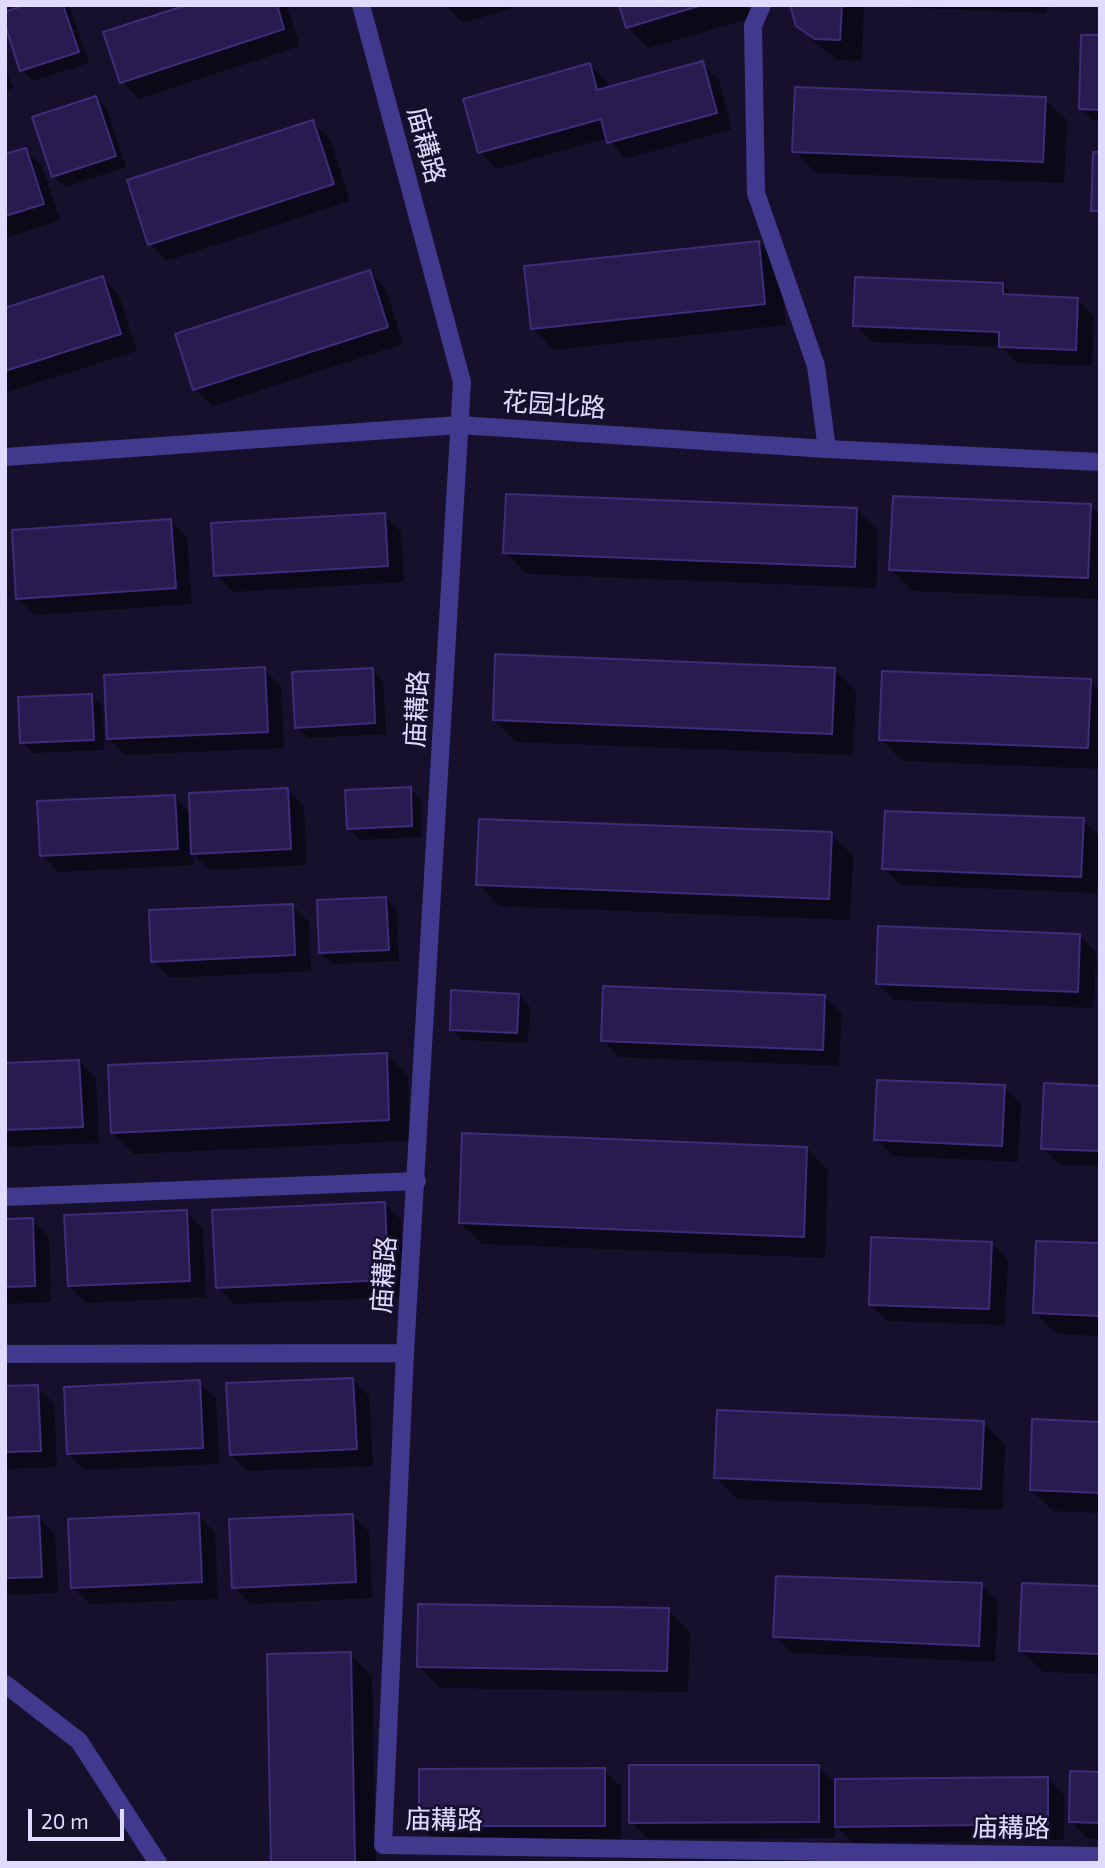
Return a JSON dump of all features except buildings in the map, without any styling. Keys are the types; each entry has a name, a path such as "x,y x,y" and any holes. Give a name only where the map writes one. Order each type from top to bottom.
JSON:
{"street":[{"name":"庙耩路","path":"361,5 462,382 405,1353 383,1845 1100,1856"},
{"path":"762,5 753,26 756,193 817,366 827,449"},
{"name":"花园北路","path":"5,457 460,425 827,449 1100,462"},
{"path":"5,1197 417,1181"},
{"path":"5,1354 405,1353"},
{"path":"5,1684 79,1741 158,1863"}]}
